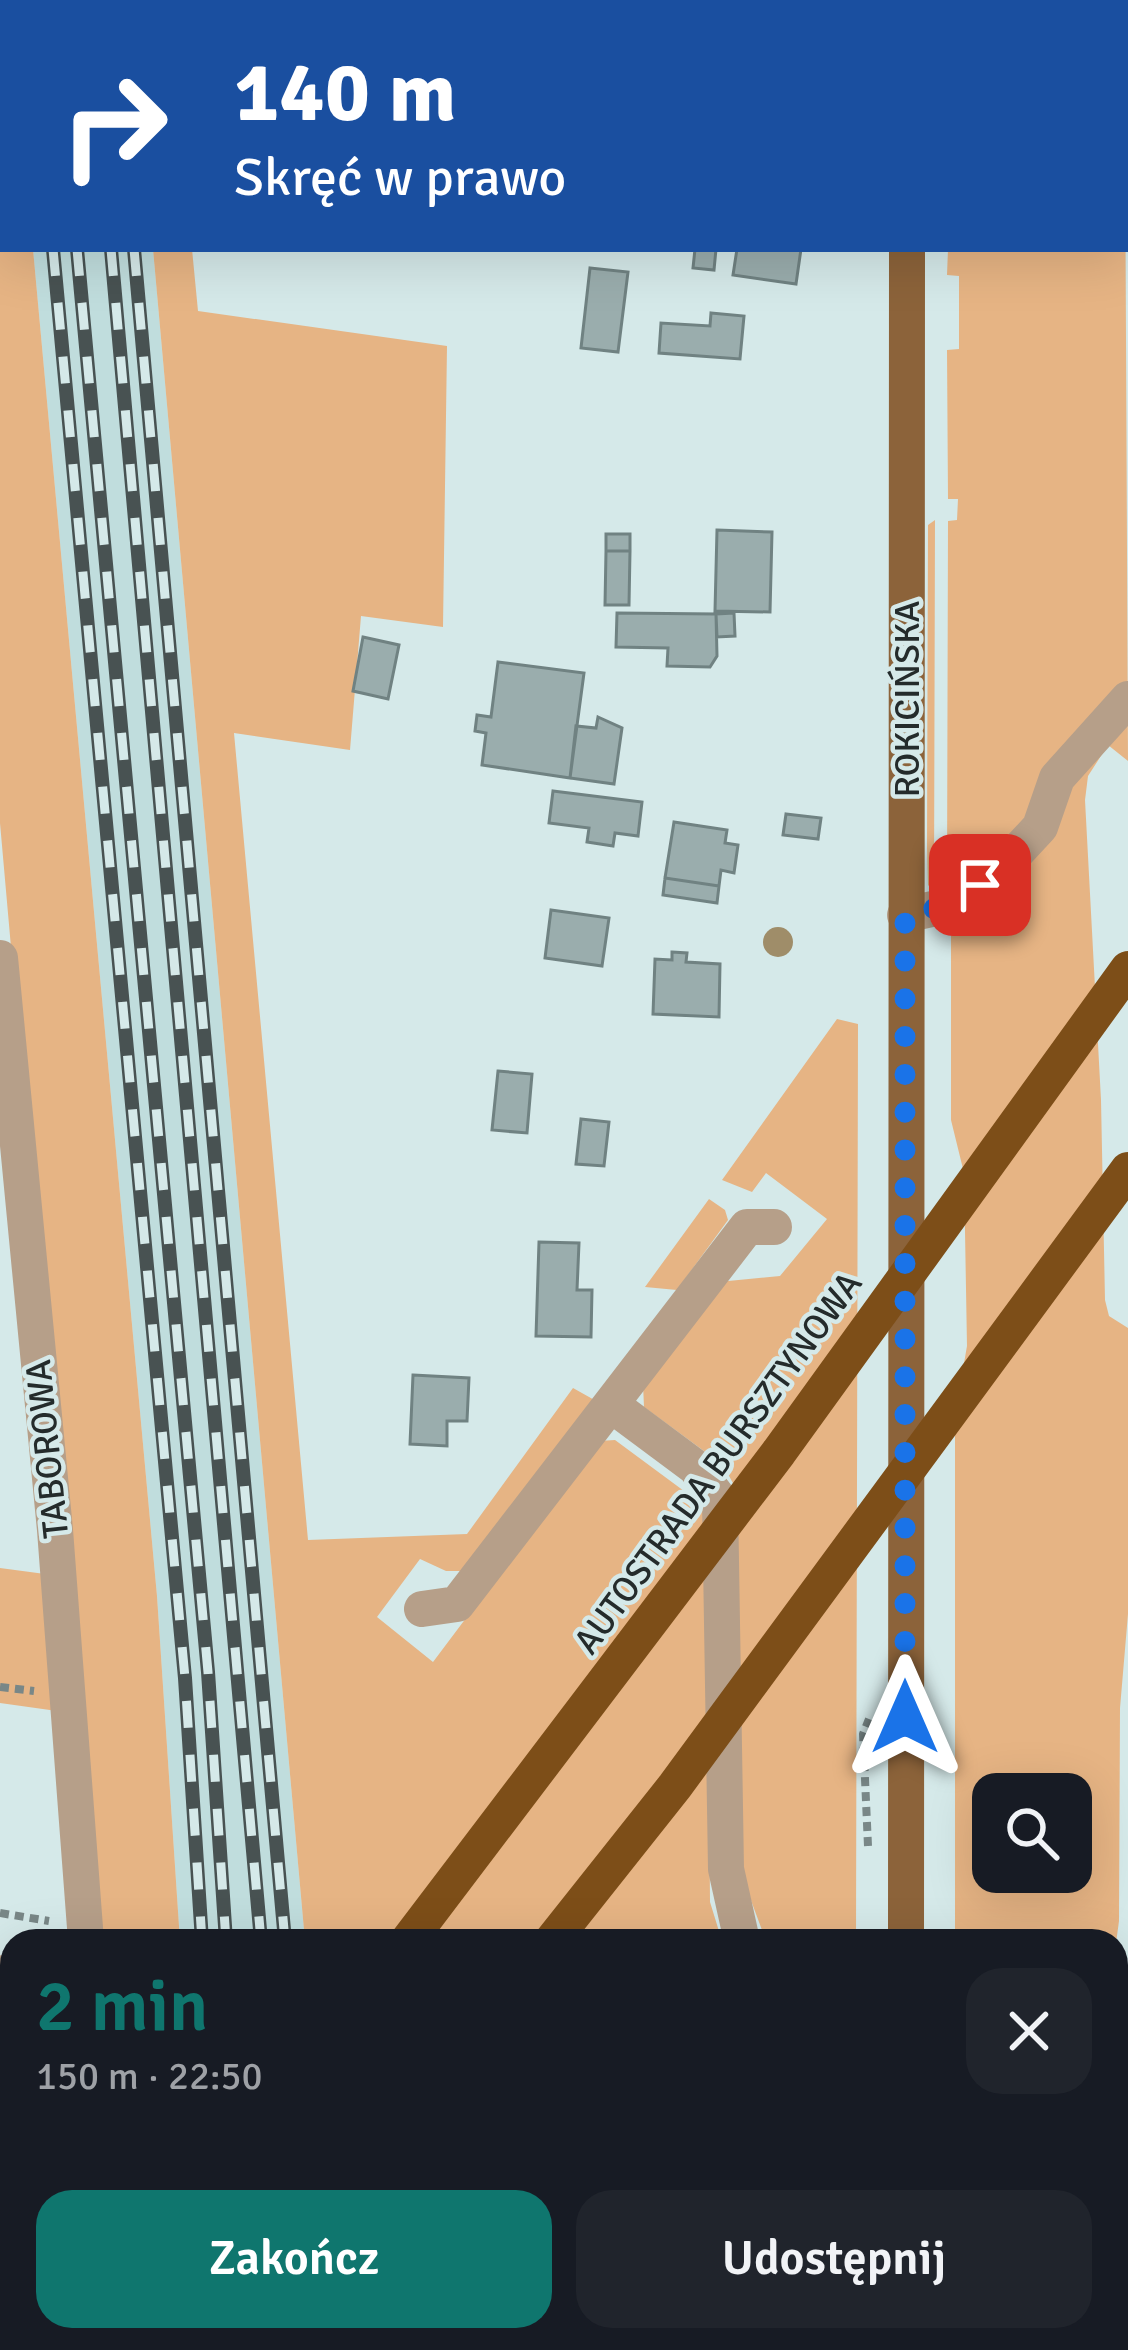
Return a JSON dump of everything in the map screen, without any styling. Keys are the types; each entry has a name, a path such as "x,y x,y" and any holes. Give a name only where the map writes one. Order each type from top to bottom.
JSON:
{"highway":[{"name":"AUTOSTRADA BURSZTYNOWA","path":"417,1929 779,1452 1128,969"},
{"path":"562,1929 690,1767 1128,1170"}],"main road":[{"name":"ROKICIŃSKA","path":"906,1929 907,252"}],"street":[{"path":"905,915 950,905 1001,869 1040,827 1057,778 1128,699"},
{"name":"TABOROWA","path":"0,958 55,1530 86,1929"},
{"path":"422,1609 457,1604 747,1227 774,1227"},
{"path":"613,1406 695,1467 720,1500 726,1869 739,1929"}],"path":[{"path":"0,1913 66,1929"}],"shaded area":[{"path":"0,252 33,252 157,1596 179,1929 98,1929 0,823"},
{"path":"33,252 153,252 304,1929 179,1929 157,1596"},
{"path":"153,252 192,252 198,311 447,346 443,627 361,616 350,750 234,733 308,1540 467,1534 573,1388 598,1402 465,1571 446,1571 420,1559 377,1617 433,1662 599,1441 615,1440 707,1508 710,1902 718,1929 304,1929"},
{"path":"948,252 1126,252 1128,761 1108,745 1088,776 1085,800 1101,1100 1105,1300 1109,1316 1128,1328 1128,1614 1120,1708 1118,1929 955,1929 955,1415 967,1346 964,1173 951,1120 948,521 957,520 958,499 948,499 947,350 959,349 959,276 947,275"},
{"path":"935,520 934,892 928,885 927,848 928,525"},
{"path":"837,1019 858,1024 856,1929 762,1929 739,1868 734,1485 723,1465 644,1407 643,1384 718,1282 780,1276 827,1219 766,1173 752,1192 722,1180"},
{"path":"709,1199 725,1210 728,1220 677,1290 645,1287"},
{"path":"0,1568 45,1574 57,1711 0,1703"}],"building":[{"path":"695,252 716,252 714,270 693,268"},
{"path":"737,252 801,252 796,284 733,275"},
{"path":"590,268 628,272 618,352 581,348"},
{"path":"711,313 744,316 740,359 659,353 661,323 710,326"},
{"path":"717,530 772,532 770,612 715,611"},
{"path":"606,534 630,534 630,551 606,551"},
{"path":"606,551 630,551 629,605 605,605"},
{"path":"617,613 716,614 717,656 710,667 667,666 668,648 616,647"},
{"path":"734,613 735,636 717,637 716,614"},
{"path":"363,637 399,645 388,699 353,691"},
{"path":"498,662 584,673 570,778 482,765 486,733 475,731 477,715 491,717"},
{"path":"598,717 622,728 614,784 570,778 576,726 596,728"},
{"path":"553,791 642,802 638,836 615,833 613,846 587,842 589,828 549,823"},
{"path":"786,814 821,818 818,839 783,835"},
{"path":"674,822 727,830 725,843 738,845 734,873 721,870 719,886 665,878"},
{"path":"665,878 719,886 717,903 663,895"},
{"path":"551,910 609,918 602,966 545,958"},
{"path":"672,952 687,953 686,962 720,964 719,1017 653,1014 655,959 672,960"},
{"path":"498,1071 532,1074 527,1133 492,1130"},
{"path":"581,1119 609,1122 604,1166 576,1164"},
{"path":"539,1242 579,1243 577,1290 592,1290 591,1337 536,1336"},
{"path":"413,1375 469,1378 467,1421 447,1421 447,1446 410,1444"}],"railway":[{"path":"53,252 185,1678 201,1929"},
{"path":"77,252 208,1672 225,1929"},
{"path":"111,252 260,1929"},
{"path":"134,252 284,1929"}],"route":[{"path":"905,1717 905,915 950,905 980,885"}]}
